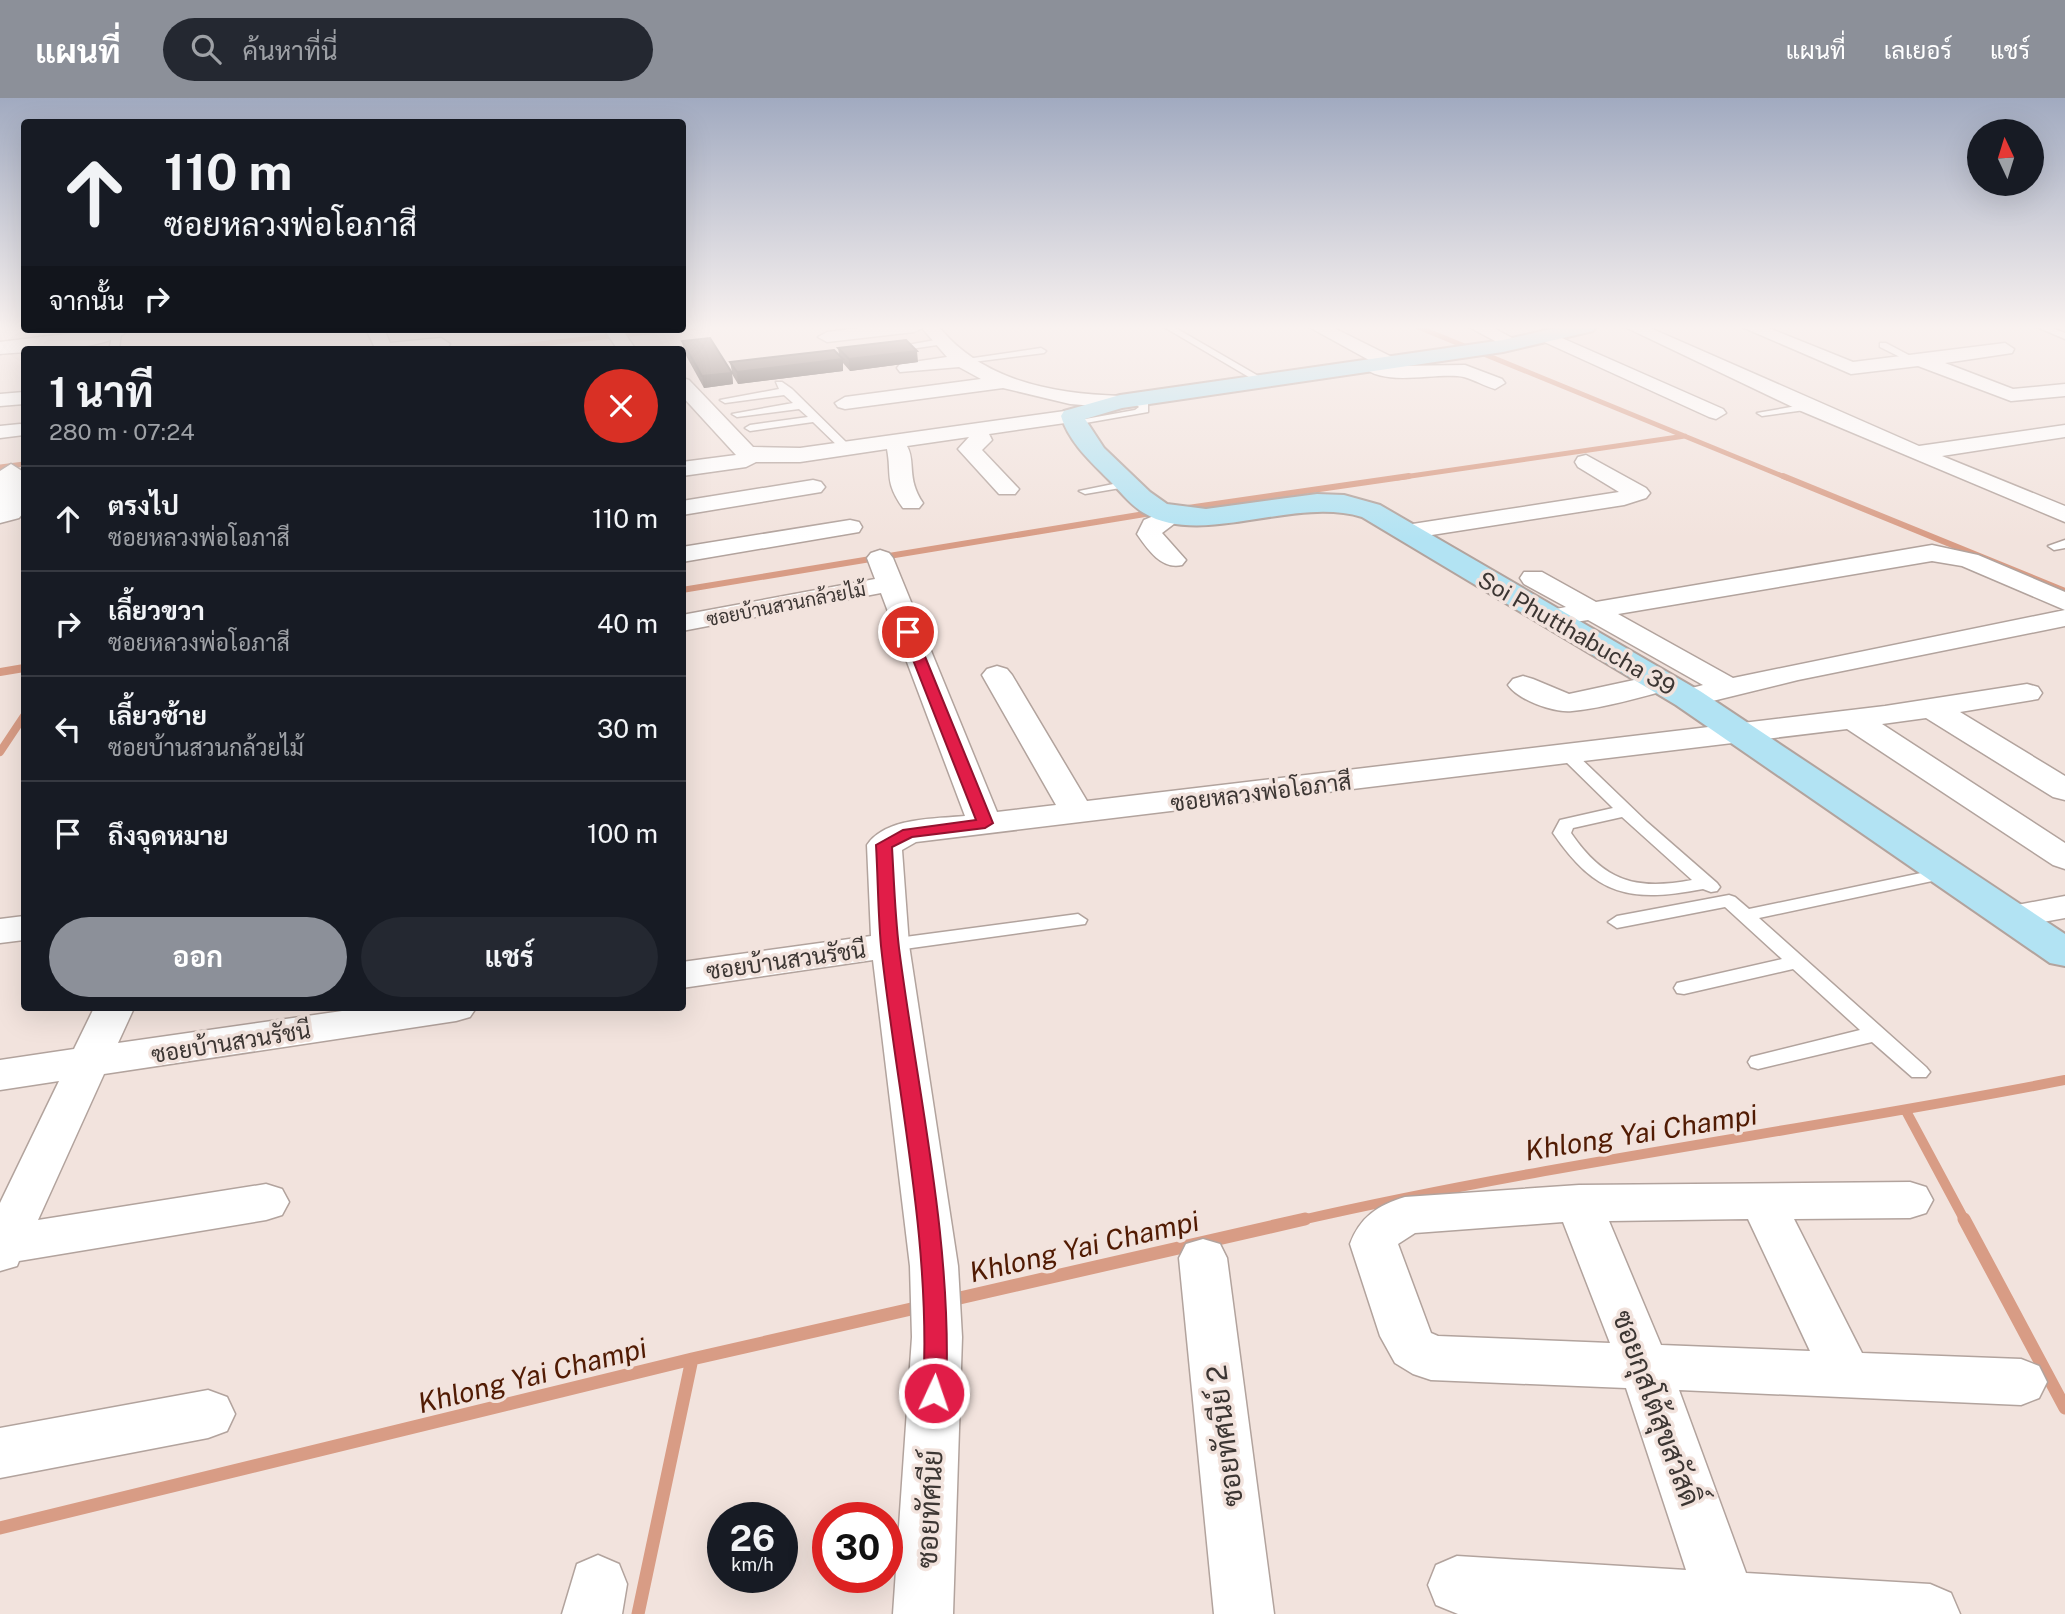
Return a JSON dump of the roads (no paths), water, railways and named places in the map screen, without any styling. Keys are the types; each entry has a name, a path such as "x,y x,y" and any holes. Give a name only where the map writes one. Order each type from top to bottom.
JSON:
{"street":[{"path":"0,400 21,398"},
{"path":"693,398 705,414 745,452 752,455 786,456 1004,425 1073,419 1126,398"},
{"path":"845,402 879,398"},
{"path":"1687,398 1716,413"},
{"path":"1788,398 2065,515"},
{"path":"985,409 1004,425"},
{"name":"Soi Phutthabucha 39","path":"1073,419 1103,461 1152,506 1175,514 1207,515 1301,502 1338,501 1371,511 1741,732 2065,953"},
{"path":"975,429 981,440 971,446 971,454 1007,489"},
{"path":"1915,453 2065,431"},
{"path":"893,441 899,452 896,465 903,493 911,503"},
{"path":"686,468 746,460"},
{"path":"1406,532 1624,498 1638,493 1586,463"},
{"path":"0,516 11,513 11,471"},
{"path":"686,507 813,487"},
{"path":"1173,561 1149,534 1153,525 1175,514"},
{"path":"686,554 850,527"},
{"path":"1550,618 1933,553 1969,561 2065,601"},
{"name":"ซอยบ้านสวนกล้วยไม้","path":"686,622 885,571 985,823"},
{"path":"1533,578 1728,687"},
{"path":"1523,685 1555,701 1569,702 1728,687 2065,618"},
{"path":"997,675 1077,813"},
{"name":"ซอยหลวงพ่อโอภาสี","path":"890,945 884,845 908,833 1853,719 2026,693"},
{"path":"1932,708 2065,790"},
{"path":"1853,719 2065,858"},
{"path":"2009,917 2065,907"},
{"path":"0,931 21,928"},
{"name":"ซอยบ้านสวนรัชนี","path":"686,974 890,945"},
{"name":"ซอยทัศนีย์","path":"890,945 934,1266 937,1337 923,1614"},
{"path":"1,1247 113,1011"},
{"name":"ซอยบ้านสวนรัชนี","path":"0,1075 436,1011"},
{"path":"1910,1199 1579,1203 1405,1215 1390,1222 1378,1233 1374,1244 1405,1336 1413,1348 1431,1358 2021,1382"},
{"path":"1762,1201 1846,1373"},
{"path":"1,1247 266,1202"},
{"name":"ซอยกุสโต้สุขสวัสดิ์","path":"1579,1203 1645,1368 1729,1608"},
{"name":"ซอยทัศนีย์ 2","path":"1203,1258 1244,1614"},
{"path":"0,1453 208,1414"},
{"path":"1457,1585 1729,1608 1930,1614"}],"lane":[{"path":"705,414 754,398"},
{"path":"794,398 846,448"},
{"path":"737,414 802,405"},
{"path":"1762,413 1808,407"},
{"path":"750,428 816,419"},
{"path":"1085,491 1128,484"},
{"path":"1567,754 1625,811 1706,883 1747,915 1919,1072"},
{"path":"1625,811 1566,824 1562,833 1573,852 1592,869 1626,889 1651,893 1706,883"},
{"path":"1747,915 1945,873"},
{"path":"1617,922 1729,901"},
{"path":"890,945 1078,920"},
{"path":"1684,988 1796,962"},
{"path":"1758,1062 1875,1034"}],"waterway":[{"path":"1591,398 1685,436"},
{"path":"1397,478 1685,436"},
{"path":"1685,436 1787,478"},
{"path":"0,467 21,464"},
{"path":"1181,509 1409,476"},
{"path":"1783,476 2065,591"},
{"path":"686,589 1157,512"},
{"path":"0,672 21,668"},
{"path":"0,752 21,720"},
{"name":"Khlong Yai Champi","path":"1297,1221 1584,1164 2065,1080"},
{"path":"1906,1111 1965,1221"},
{"name":"Khlong Yai Champi","path":"951,1300 1305,1219"},
{"path":"1964,1219 2065,1408"},
{"name":"Khlong Yai Champi","path":"692,1359 920,1307"},
{"name":"Khlong Yai Champi","path":"0,1528 692,1359"},
{"path":"638,1614 692,1359"}]}
